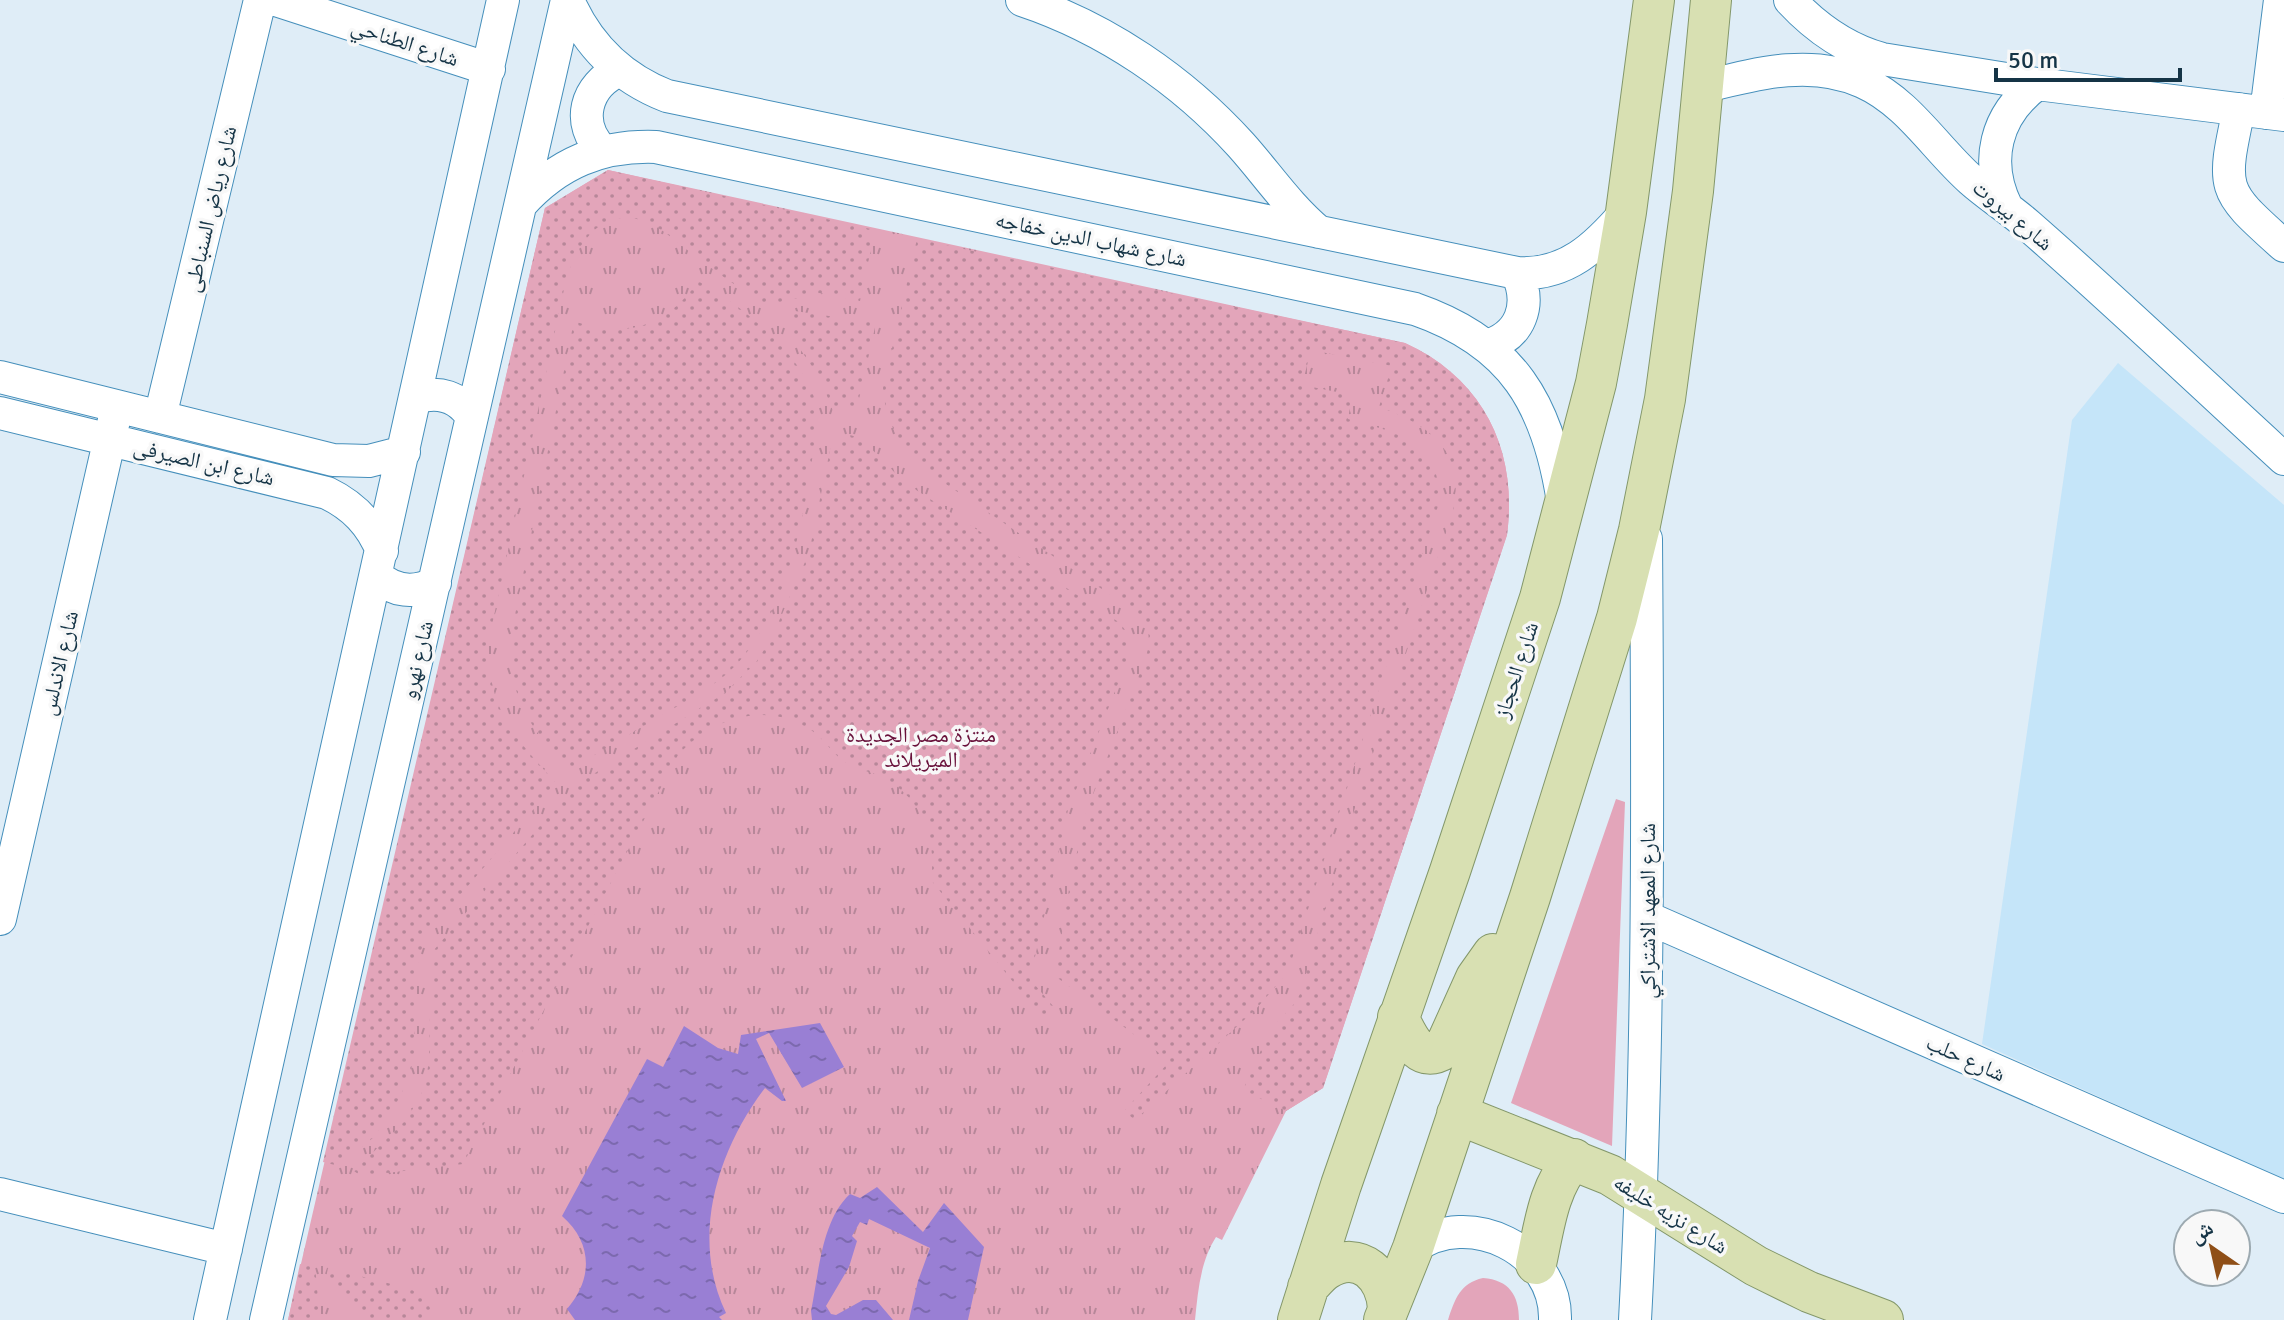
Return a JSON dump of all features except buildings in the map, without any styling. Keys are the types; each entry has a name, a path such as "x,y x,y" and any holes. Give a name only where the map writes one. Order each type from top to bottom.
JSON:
{"main road":[{"name":"شارع الحجاز","path":"1303,1304 1540,598 1596,383 1626,212 1654,0"},
{"path":"1386,1315 1413,1248 1521,923 1617,618 1646,502 1665,399 1693,191 1711,0"},
{"path":"1398,1017 1419,1052 1428,1055 1444,1049 1476,978 1496,949 1521,923"},
{"name":"شارع نزيه خليفه","path":"1457,1114 1610,1175 1756,1266 1809,1292 1883,1320"},
{"path":"1536,1264 1552,1197 1564,1170 1574,1159"},
{"path":"1303,1304 1329,1267 1358,1263 1382,1280 1387,1294 1386,1315"}],"street":[{"name":"شارع رياض السنباطى","path":"160,417 260,0"},
{"name":"شارع الطناحي","path":"276,0 489,69"},
{"path":"210,1320 503,0"},
{"path":"568,0 589,38 620,70 651,89 685,101 1517,273 1546,272 1582,256 1626,212"},
{"name":"شارع نهرو","path":"266,1320 568,0"},
{"path":"1022,0 1101,34 1170,79 1216,118 1285,200 1319,232"},
{"path":"1790,0 1825,32 1864,54 1907,65 2263,112"},
{"path":"2280,0 2263,112 2228,160 2232,191 2243,209 2284,246"},
{"path":"603,151 590,134 586,112 593,90 600,81 620,70"},
{"name":"شارع بيروت","path":"1703,87 1755,74 1798,70 1835,73 1863,82 1898,106 1965,175 2007,208 2284,459"},
{"path":"2007,208 1996,178 1996,145 2007,115 2020,98 2037,84"},
{"name":"شارع شهاب الدين خفاجه","path":"521,204 541,183 564,166 603,151 637,146 675,150 1395,303 1456,326 1486,346 1522,384 1545,422 1558,468 1564,508"},
{"path":"1486,346 1507,337 1521,320 1525,296 1517,273"},
{"name":"شارع ابن الصيرفى","path":"0,377 342,462 369,461 404,452"},
{"path":"416,398 432,394 448,396 462,404 472,417"},
{"name":"شارع الاندلس","path":"0,919 117,407"},
{"name":"شارع ابن الصيرفى","path":"0,413 327,493 345,502 374,532 379,564"},
{"name":"شارع المعهد الاشتراكي","path":"1635,1320 1642,1194 1648,918 1646,502"},
{"path":"379,564 389,585 404,590 420,589 435,583"},
{"name":"شارع حلب","path":"1648,918 2284,1197"},
{"path":"0,1194 226,1249"},
{"path":"1413,1248 1443,1233 1469,1233 1506,1241 1536,1264 1551,1290 1555,1320"}],"shaded area":[{"path":"2118,363 2284,505 2284,1180 1982,1044 2072,420"}],"green space":[{"name":"منتزة مصر الجديدة الميريلاند","path":"608,170 1405,343 1433,358 1456,376 1475,397 1490,421 1507,475 1507,535 1323,1088 1286,1111 1222,1240 1216,1237 1206,1257 1195,1320 288,1320 545,208"},
{"path":"608,170 875,230 860,301 820,293 771,304 761,302 664,232 644,221 629,218 603,224 576,254 566,280 489,639 492,684 505,719 556,783 425,936 416,971 414,1055 410,1076 395,1106 374,1137 339,1166 323,1162 545,208"},
{"path":"917,239 1405,343 1433,358 1456,376 1475,397 1490,421 1507,475 1507,535 1323,1088 1286,1111 1243,1090 1270,1030 1300,994 1349,826 1453,511 1456,490 1449,456 1440,443 1414,422 1379,407 1392,366 1311,350 1302,385 1352,395 1348,419 1400,436 1426,454 1434,467 1438,484 1438,506 1291,962 1282,979 1256,1009 1135,1120 1124,1111 1170,1061 1055,976 1070,883 1086,813 1146,657 1149,642 1147,630 1141,618 1130,608 931,474 897,436 888,414 883,388"},
{"path":"698,281 767,331 796,364 815,400 817,430 796,542 778,597 766,622 752,646 734,667 700,693 569,770 543,740 524,711 513,679 510,640 574,321 611,329 644,325 673,309"},
{"path":"795,311 876,323 857,408 833,411 820,378 789,333"},
{"path":"850,435 871,449 907,484 1117,621 1128,635 1130,650 1127,661 1068,810 1030,979 1053,1006 1043,1019 931,880 929,834 917,807 907,796 882,777 847,763 815,733 794,721 776,716 740,717 706,731 678,755 463,1164 361,1176 354,1171 407,1119 425,1087 434,950 574,786 725,693 757,661 772,637 809,553 831,445 842,436"},
{"path":"1616,799 1625,802 1612,1146 1511,1103"},
{"path":"300,1264 315,1266 320,1320 288,1320"},
{"path":"328,1268 411,1289 427,1301 435,1320 363,1320 326,1278"},
{"path":"1483,1278 1500,1282 1511,1290 1517,1303 1519,1320 1448,1320 1464,1288"}],"water":[{"path":"820,1023 844,1067 802,1088 769,1033 756,1039 786,1101 765,1088 748,1113 722,1167 710,1225 710,1255 715,1284 726,1313 719,1317 722,1320 575,1320 567,1309 582,1286 586,1261 580,1238 562,1216 647,1059 663,1067 684,1026 718,1048 738,1054 741,1035"},
{"path":"877,1187 923,1232 944,1203 984,1247 968,1320 909,1320 930,1248 869,1219 867,1225 860,1222 852,1236 857,1241 849,1267 826,1306 831,1314 836,1315 863,1300 876,1300 893,1320 812,1320 819,1264 833,1218 850,1194 860,1198"}]}
